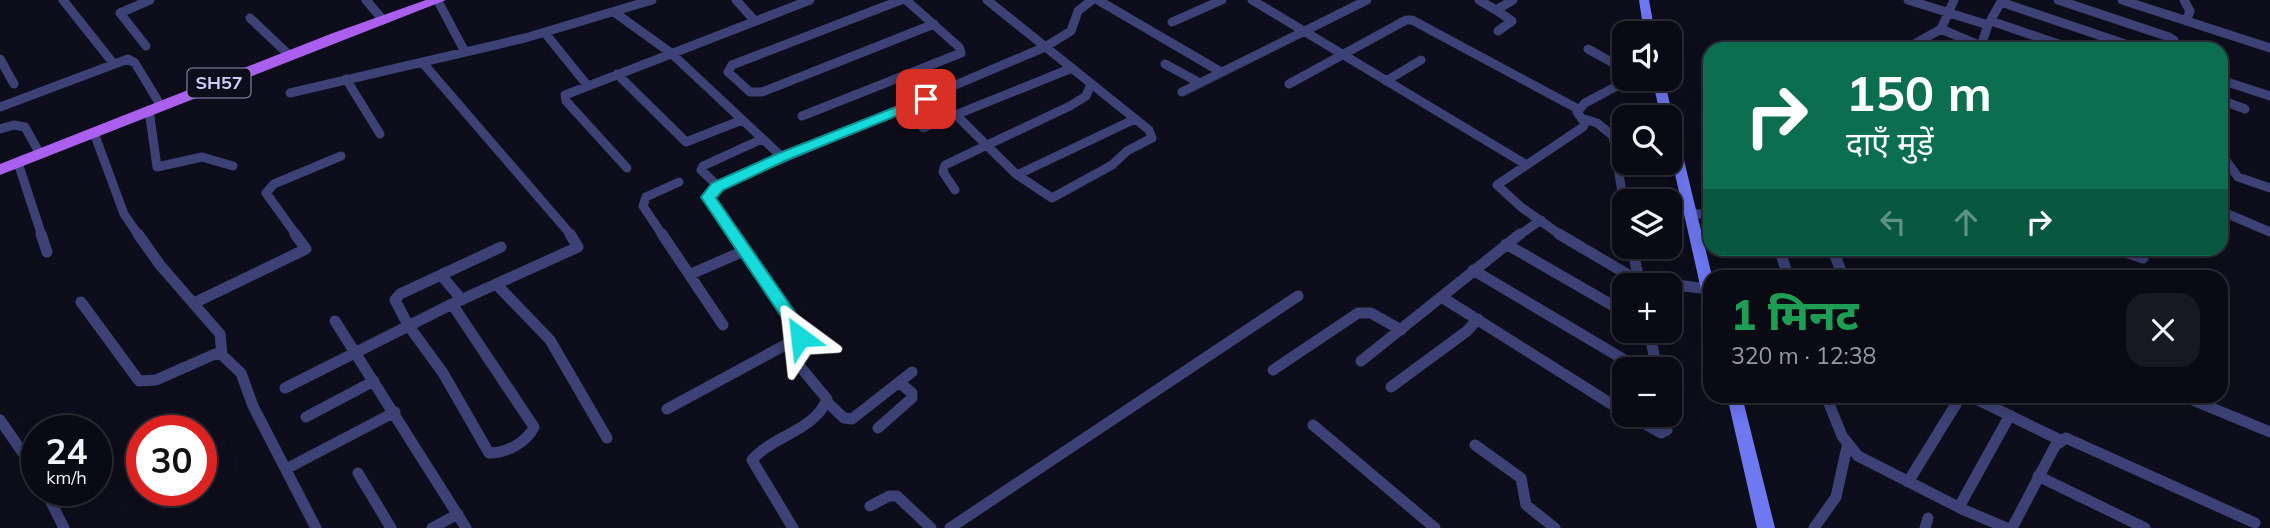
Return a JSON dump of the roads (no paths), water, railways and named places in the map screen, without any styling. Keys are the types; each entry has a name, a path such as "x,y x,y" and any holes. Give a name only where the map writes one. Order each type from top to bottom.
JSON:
{"main road":[{"name":"SH57","path":"0,170 289,55 438,0"}],"street":[{"path":"63,0 113,63"},
{"path":"146,46 120,13 150,0"},
{"path":"366,0 383,20"},
{"path":"438,0 465,52"},
{"path":"290,93 545,33 652,0"},
{"path":"736,0 755,21"},
{"path":"626,168 566,102 565,95 810,0"},
{"path":"802,116 956,57 961,52 959,47 934,24 903,0 732,65 728,72 750,92 762,92 934,24"},
{"path":"956,115 1043,194 1056,197 1112,165 1127,151 1148,142 1152,134 987,0"},
{"path":"912,372 852,419 844,418 827,402 797,363 799,331 708,197 718,187 782,157 1045,47 1071,31 1078,12 1092,0"},
{"path":"1098,0 1221,72"},
{"path":"1172,22 1222,0"},
{"path":"1252,0 1525,164"},
{"path":"1182,92 1367,0"},
{"path":"1479,0 1512,21 1498,31"},
{"path":"1496,10 1513,0"},
{"path":"1644,0 1648,21"},
{"path":"1908,0 2050,42"},
{"path":"1918,42 1941,29 1954,0"},
{"path":"2058,0 2169,37 2173,42"},
{"path":"2122,0 2270,48"},
{"path":"2185,0 2190,11 2186,21"},
{"path":"1982,42 2001,1 2120,42"},
{"path":"614,12 671,53 782,157"},
{"path":"250,18 289,55"},
{"path":"1289,84 1405,20 1412,20 1597,122 1614,136 1622,189"},
{"path":"1941,29 1968,42"},
{"path":"545,33 587,85"},
{"path":"1588,49 1612,62"},
{"path":"0,59 14,84"},
{"path":"0,107 113,63 132,60 155,108 157,167 202,157 233,166"},
{"path":"1386,81 1420,60"},
{"path":"285,388 408,325 573,251 578,243 422,62"},
{"path":"1165,64 1200,83"},
{"path":"923,128 1072,68"},
{"path":"617,74 686,142 742,120"},
{"path":"346,79 380,134"},
{"path":"2228,82 2270,96"},
{"path":"955,190 943,173 945,165 1070,106 1086,96 1091,84"},
{"path":"1579,114 1585,103 1612,89"},
{"path":"2228,103 2245,109"},
{"path":"1579,114 1585,123 1583,127 1497,185 1541,220 1620,273"},
{"path":"1019,174 1135,119"},
{"path":"0,130 22,124 40,154"},
{"path":"94,132 124,214 160,265 220,334 222,355 241,373 253,406 316,528"},
{"path":"718,187 701,170 703,166 762,139"},
{"path":"194,303 306,249 266,193 274,184 341,156"},
{"path":"2228,159 2235,174 2270,188"},
{"path":"18,163 47,253"},
{"path":"1681,175 1704,270"},
{"path":"679,183 646,197 643,206 723,324"},
{"path":"1690,213 1703,214"},
{"path":"2228,214 2270,232"},
{"path":"1361,361 1443,298 1506,244 1541,220"},
{"path":"1506,244 1612,305"},
{"path":"441,275 534,427 530,435 500,452 489,453 443,373 408,325 396,297 441,275 501,247"},
{"path":"691,274 744,251"},
{"path":"2137,256 2143,258"},
{"path":"1473,270 1620,357"},
{"path":"496,284 550,340 607,438"},
{"path":"1682,289 1703,292"},
{"path":"950,528 1298,296"},
{"path":"1443,298 1612,404"},
{"path":"81,302 139,381 156,380 207,356 222,355"},
{"path":"1273,370 1358,313 1371,313 1401,330"},
{"path":"1391,387 1467,331 1478,319"},
{"path":"335,321 466,528"},
{"path":"667,409 800,337"},
{"path":"306,417 374,381"},
{"path":"878,428 912,398 912,393 900,382"},
{"path":"793,528 752,460 764,447 822,411 827,402"},
{"path":"1736,403 1766,528"},
{"path":"1814,528 1836,497 1847,447 1829,403"},
{"path":"1909,482 1957,403"},
{"path":"1985,403 2060,440"},
{"path":"2200,403 2270,432"},
{"path":"286,469 395,412"},
{"path":"1959,507 2010,415"},
{"path":"0,420 21,450"},
{"path":"1313,425 1434,528"},
{"path":"1650,427 1661,433 1667,430 1667,427"},
{"path":"1847,447 1959,507 2010,528 2060,440 2066,438 2077,440 2255,523"},
{"path":"1475,445 1521,478 1526,505 1555,528"},
{"path":"358,473 391,528"},
{"path":"2038,476 2145,528"},
{"path":"870,506 889,496 897,496 931,528"},
{"path":"53,506 64,528"},
{"path":"432,528 458,514"}]}
